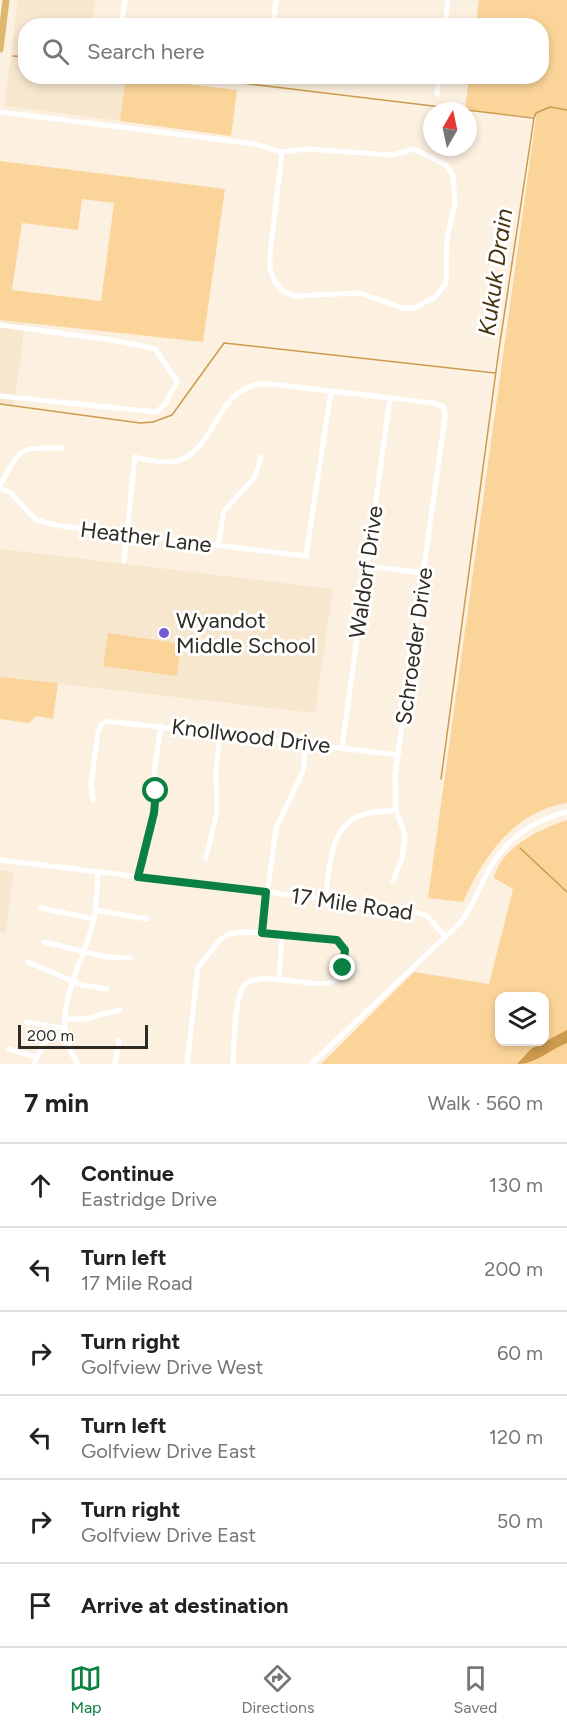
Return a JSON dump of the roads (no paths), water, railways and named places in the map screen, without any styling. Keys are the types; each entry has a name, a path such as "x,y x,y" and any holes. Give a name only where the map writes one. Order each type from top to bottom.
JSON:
{"main road":[{"path":"0,49 6,0"}],"street":[{"path":"122,18 125,0"},
{"path":"274,18 276,0"},
{"path":"446,18 448,0"},
{"path":"437,94 438,84"},
{"path":"0,112 261,145 282,152 308,149 392,155 414,149 446,165 453,176 455,203 447,238 447,279 440,292 422,305 407,308 360,293 296,296 283,291 273,279 270,265 282,152"},
{"path":"0,325 112,340 156,350 177,381 166,404 157,412 0,396"},
{"path":"124,561 135,457 171,462 184,459 200,442 229,400 245,388 268,383 390,398"},
{"name":"Heather Lane","path":"0,486 11,493 31,516 41,522 306,556 331,391"},
{"name":"Schroeder Drive","path":"390,398 434,403 444,407 445,417 394,784 396,810 405,835 402,858 393,881"},
{"name":"Waldorf Drive","path":"342,747 390,398"},
{"path":"0,486 16,456 27,448 62,448"},
{"path":"218,546 224,511 255,477 261,457"},
{"path":"367,566 423,573"},
{"name":"Knollwood Drive","path":"93,800 91,785 99,732 103,723 160,726 399,755"},
{"path":"138,877 156,806 154,773 160,726"},
{"path":"206,858 217,812 216,769 220,733"},
{"path":"262,933 276,828 303,771 306,743"},
{"path":"325,899 333,849 343,827 359,815 396,810"},
{"path":"311,1064 465,916 490,868 508,844 534,825 567,812"},
{"name":"17 Mile Road","path":"0,860 417,911 429,918 445,936"},
{"path":"78,1064 64,1031 64,1019 73,982 94,919 98,872"},
{"path":"41,908 94,919"},
{"path":"95,910 147,919"},
{"path":"187,1064 200,962 215,944 229,934 262,933 335,939 343,944 345,953 342,974 333,982 257,979 248,982 241,990 232,1064"},
{"path":"279,980 282,934"},
{"path":"44,942 85,950 106,957 130,958"},
{"path":"28,962 73,982 107,989"},
{"path":"64,1019 85,1019 120,1010"},
{"path":"26,1022 64,1031"},
{"path":"34,1064 44,1042 64,1031"},
{"path":"115,1064 119,1040"},
{"path":"9,1048 36,1057"}],"waterway":[{"name":"Kukuk Drain","path":"13,56 18,56"},
{"name":"Kukuk Drain","path":"250,84 533,118"},
{"name":"Kukuk Drain","path":"441,779 499,349 534,118 536,113 550,107 567,110"},
{"path":"0,404 140,423 153,422 172,415 224,343 495,373"},
{"name":"Kukuk Drain","path":"520,848 567,892"}],"place":[{"name":"Wyandot Middle School","path":"164,633"}]}
